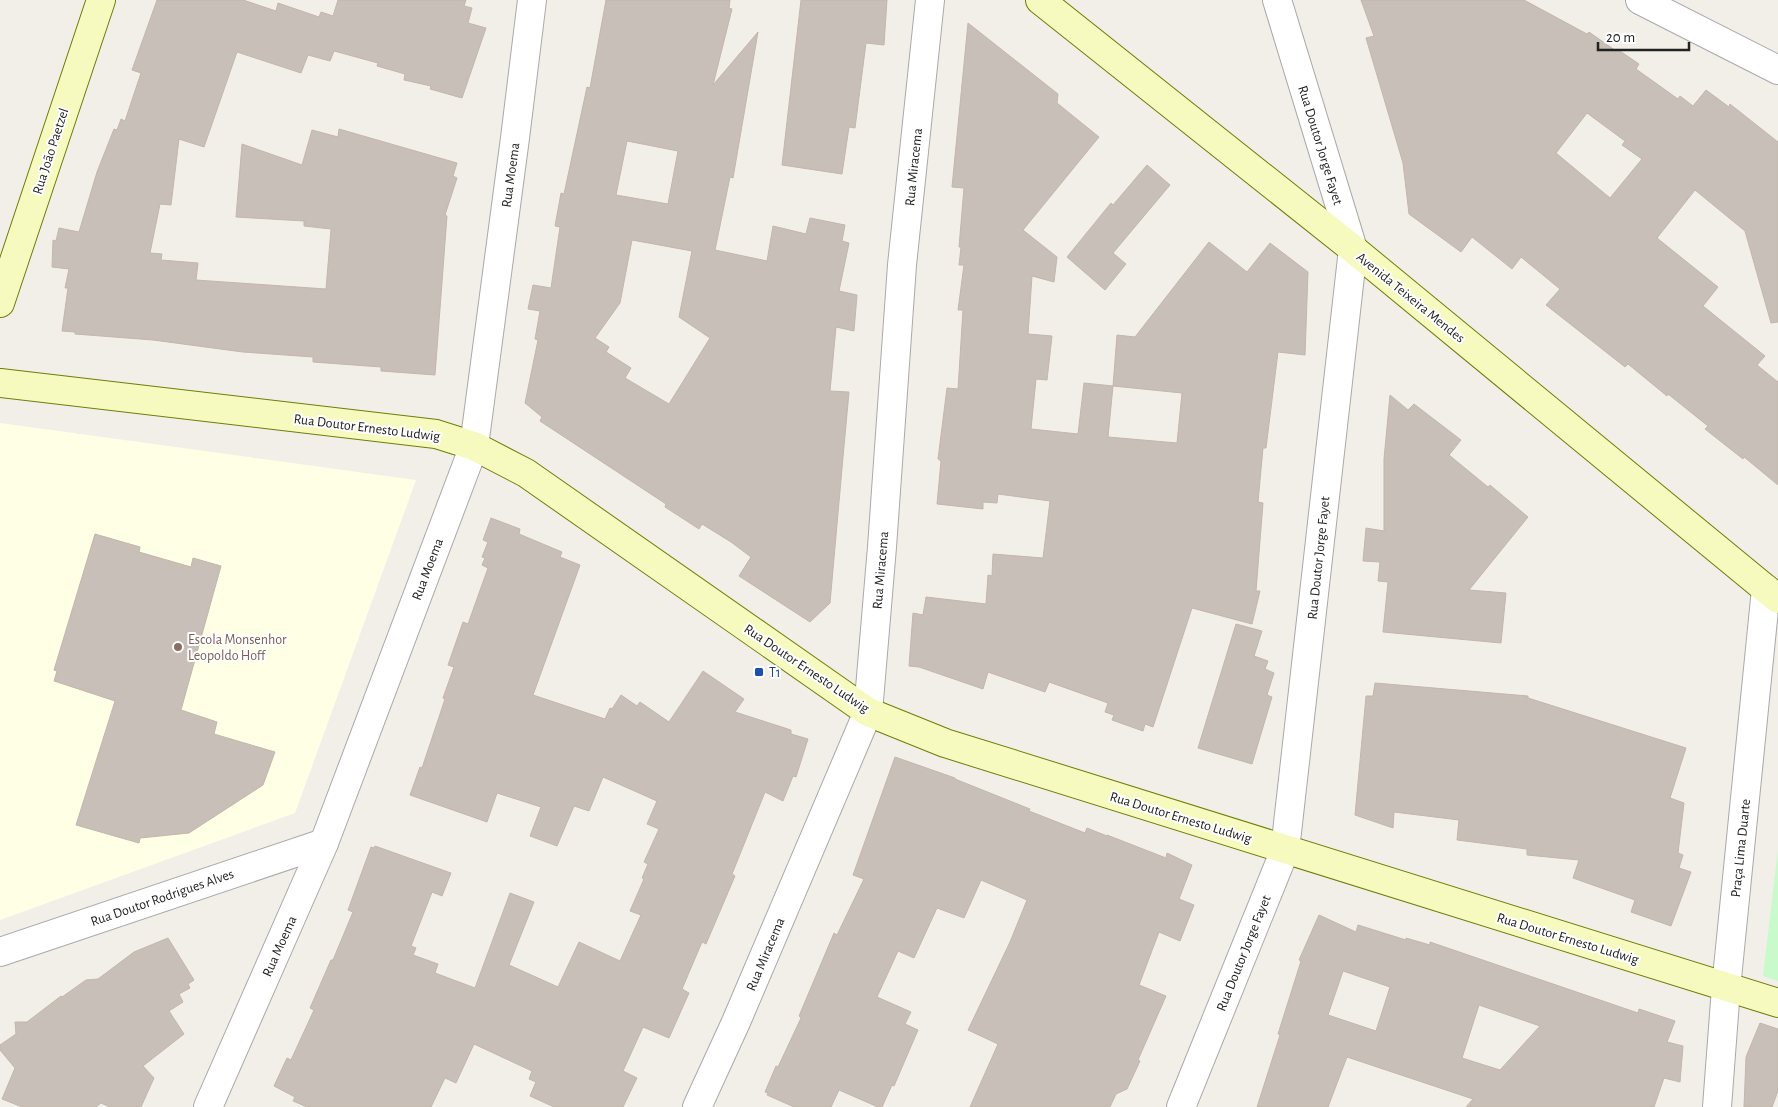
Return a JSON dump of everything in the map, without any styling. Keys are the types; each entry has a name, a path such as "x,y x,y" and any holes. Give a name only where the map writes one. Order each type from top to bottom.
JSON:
{"street":[{"name":"Rua João Paetzel","path":"0,303 101,0"},
{"name":"Rua Moema","path":"208,1107 324,843 474,446 532,0"},
{"name":"Rua Miracema","path":"697,1107 736,1022 868,712 902,266 930,0"},
{"name":"Avenida Teixeira Mendes","path":"1040,0 1352,249 1772,594"},
{"name":"Rua Doutor Jorge Fayet","path":"1181,1107 1284,850 1352,249 1277,0"},
{"path":"1640,0 1778,70"},
{"name":"Rua Doutor Ernesto Ludwig","path":"0,383 436,434 474,446 526,472 868,712 945,743 1778,1003"},
{"name":"Praça Lima Duarte","path":"1717,1107 1726,988 1772,594"},
{"name":"Rua Doutor Rodrigues Alves","path":"0,952 324,843"}],"shaded area":[{"name":"Escola Monsenhor Leopoldo Hoff","path":"0,423 416,480 295,813 0,920"}],"green space":[{"path":"1778,849 1778,981 1763,976"}],"building":[{"path":"157,0 243,0 276,11 278,3 319,17 321,12 333,16 338,0 466,0 464,6 472,8 468,23 486,28 462,98 430,89 431,86 404,80 405,74 377,66 378,63 334,51 330,61 308,55 301,73 237,52 204,147 179,139 171,205 160,204 150,253 162,254 161,260 198,263 196,280 326,289 331,229 304,226 304,221 236,217 242,144 302,165 312,130 338,137 339,129 457,163 453,176 457,178 445,215 447,216 435,375 381,371 381,367 313,362 313,357 243,352 153,340 75,334 75,332 62,331 68,288 65,288 69,269 52,267 53,240 56,241 59,228 79,232 97,172 114,129 117,130 121,119 125,121 141,73 132,70"},
{"path":"606,0 730,0 729,8 732,9 713,85 758,32 733,178 730,177 715,250 767,261 773,226 806,234 810,218 845,225 842,241 849,243 839,291 857,295 854,331 836,327 830,391 849,392 830,603 810,622 739,576 751,557 702,524 699,529 665,507 666,504 540,421 542,417 525,403 538,340 535,339 540,311 528,309 533,285 551,288 560,227 555,226 561,193 564,194 587,87 590,88","holes":["627,141 678,151 668,204 616,195","632,240 692,251 679,317 710,338 669,404 625,378 631,368 606,352 609,347 595,338 620,303"]},
{"path":"801,0 887,0 884,45 866,43 855,128 849,127 842,174 782,165"},
{"path":"1361,0 1524,0 1587,34 1589,32 1616,51 1617,49 1639,64 1636,69 1678,99 1680,96 1693,106 1706,90 1729,107 1730,104 1778,142 1778,322 1771,323 1745,231 1695,190 1657,238 1718,287 1703,306 1765,356 1757,365 1778,382 1778,485 1744,457 1743,459 1705,429 1708,426 1668,394 1667,396 1628,364 1625,367 1546,305 1560,289 1521,257 1512,269 1472,237 1461,252 1409,214 1403,163 1366,38 1374,36","holes":["1587,113 1625,141 1622,145 1642,159 1610,198 1556,153"]},
{"path":"968,23 1058,94 1057,103 1099,137 1023,230 1057,257 1054,282 1032,276 1028,334 1052,336 1047,380 1036,379 1031,429 1078,434 1084,383 1113,386 1117,335 1135,337 1209,242 1247,272 1270,243 1308,272 1305,355 1278,352 1266,448 1263,448 1258,502 1263,503 1256,591 1260,591 1252,624 1192,608 1153,727 1145,724 1143,731 1112,720 1114,715 1105,712 1108,703 1049,682 1045,692 988,672 983,689 919,667 909,666 913,613 923,615 926,597 986,604 988,575 992,576 993,554 1043,558 1050,501 998,494 997,503 983,502 983,509 937,504 941,461 938,459 947,388 958,389 963,310 958,310 964,265 959,265 964,188 952,187","holes":["1113,386 1182,393 1177,443 1108,437"]},
{"path":"1147,165 1170,185 1113,253 1126,264 1105,290 1067,257 1111,203 1113,205"},
{"path":"1390,395 1408,410 1414,404 1461,440 1449,455 1488,487 1490,485 1528,517 1469,590 1506,593 1501,643 1383,632 1388,582 1378,581 1380,562 1363,561 1366,528 1384,531 1384,459"},
{"path":"491,518 520,529 519,534 562,552 560,557 580,565 533,695 605,719 610,708 612,709 621,695 637,706 640,702 669,722 703,671 744,699 735,712 791,730 791,734 808,739 796,777 793,776 783,801 765,792 732,874 735,876 706,944 702,942 682,989 689,993 669,1038 643,1027 623,1071 637,1078 623,1107 554,1107 530,1096 536,1082 529,1079 532,1071 474,1044 456,1083 445,1078 431,1107 307,1107 293,1101 295,1097 274,1086 287,1058 291,1060 314,1010 310,1008 353,912 348,910 371,847 374,848 375,846 451,873 442,896 432,892 411,946 416,948 413,955 438,964 435,973 475,988 510,893 534,902 509,965 558,987 579,942 620,961 641,915 630,911 644,879 642,878 648,864 644,862 659,829 647,824 657,801 603,777 589,811 574,806 557,846 530,836 541,807 497,793 487,822 410,795 420,767 422,768 445,699 443,698 454,667 448,665 463,622 468,624 488,568 482,565 485,558 482,557 488,542 483,540"},
{"path":"95,534 140,547 139,552 191,567 193,558 221,566 181,710 217,722 214,734 275,752 263,785 189,833 140,838 139,843 76,825 115,701 54,681 57,671 54,670"},
{"path":"1236,624 1262,631 1254,656 1268,661 1265,669 1274,673 1267,695 1272,697 1252,764 1198,748"},
{"path":"1375,683 1528,696 1528,698 1686,748 1670,798 1684,803 1678,853 1683,855 1679,868 1691,872 1671,926 1631,912 1635,900 1573,878 1579,860 1527,855 1527,849 1457,840 1459,820 1394,812 1393,828 1355,815 1366,696 1373,696"},
{"path":"895,757 955,778 1030,809 1029,811 1085,833 1087,828 1166,858 1167,853 1192,865 1179,899 1194,905 1180,941 1159,932 1139,985 1166,996 1127,1089 1116,1094 1110,1107 970,1107 998,1044 968,1030 1010,942 1027,900 981,880 964,918 937,908 914,958 898,951 877,997 911,1012 905,1024 918,1030 894,1086 892,1085 882,1107 839,1090 831,1107 794,1107 767,1095 768,1093 765,1092 801,1018 799,1016 834,933 837,935 864,879 853,875"},
{"path":"1319,915 1356,932 1358,925 1406,940 1406,938 1430,945 1430,942 1638,1013 1639,1009 1675,1021 1667,1042 1683,1046 1680,1082 1664,1078 1654,1107 1466,1107 1473,1099 1347,1057 1328,1107 1257,1107 1280,1035 1278,1034 1301,961 1299,960","holes":["1343,971 1390,987 1376,1031 1328,1015","1479,1005 1540,1026 1500,1070 1462,1058"]},
{"path":"168,938 194,980 188,984 190,988 179,994 183,1002 169,1011 184,1034 143,1066 154,1078 141,1107 110,1107 101,1103 96,1107 22,1107 2,1099 15,1068 0,1050 0,1045 16,1034 15,1022 27,1022 86,980 98,979 134,952"},
{"path":"1760,1023 1778,1029 1778,1091 1772,1107 1744,1107 1746,1057"}],"place":[{"name":"Escola Monsenhor Leopoldo Hoff","path":"178,647"},
{"name":"T1","path":"759,672"}]}
